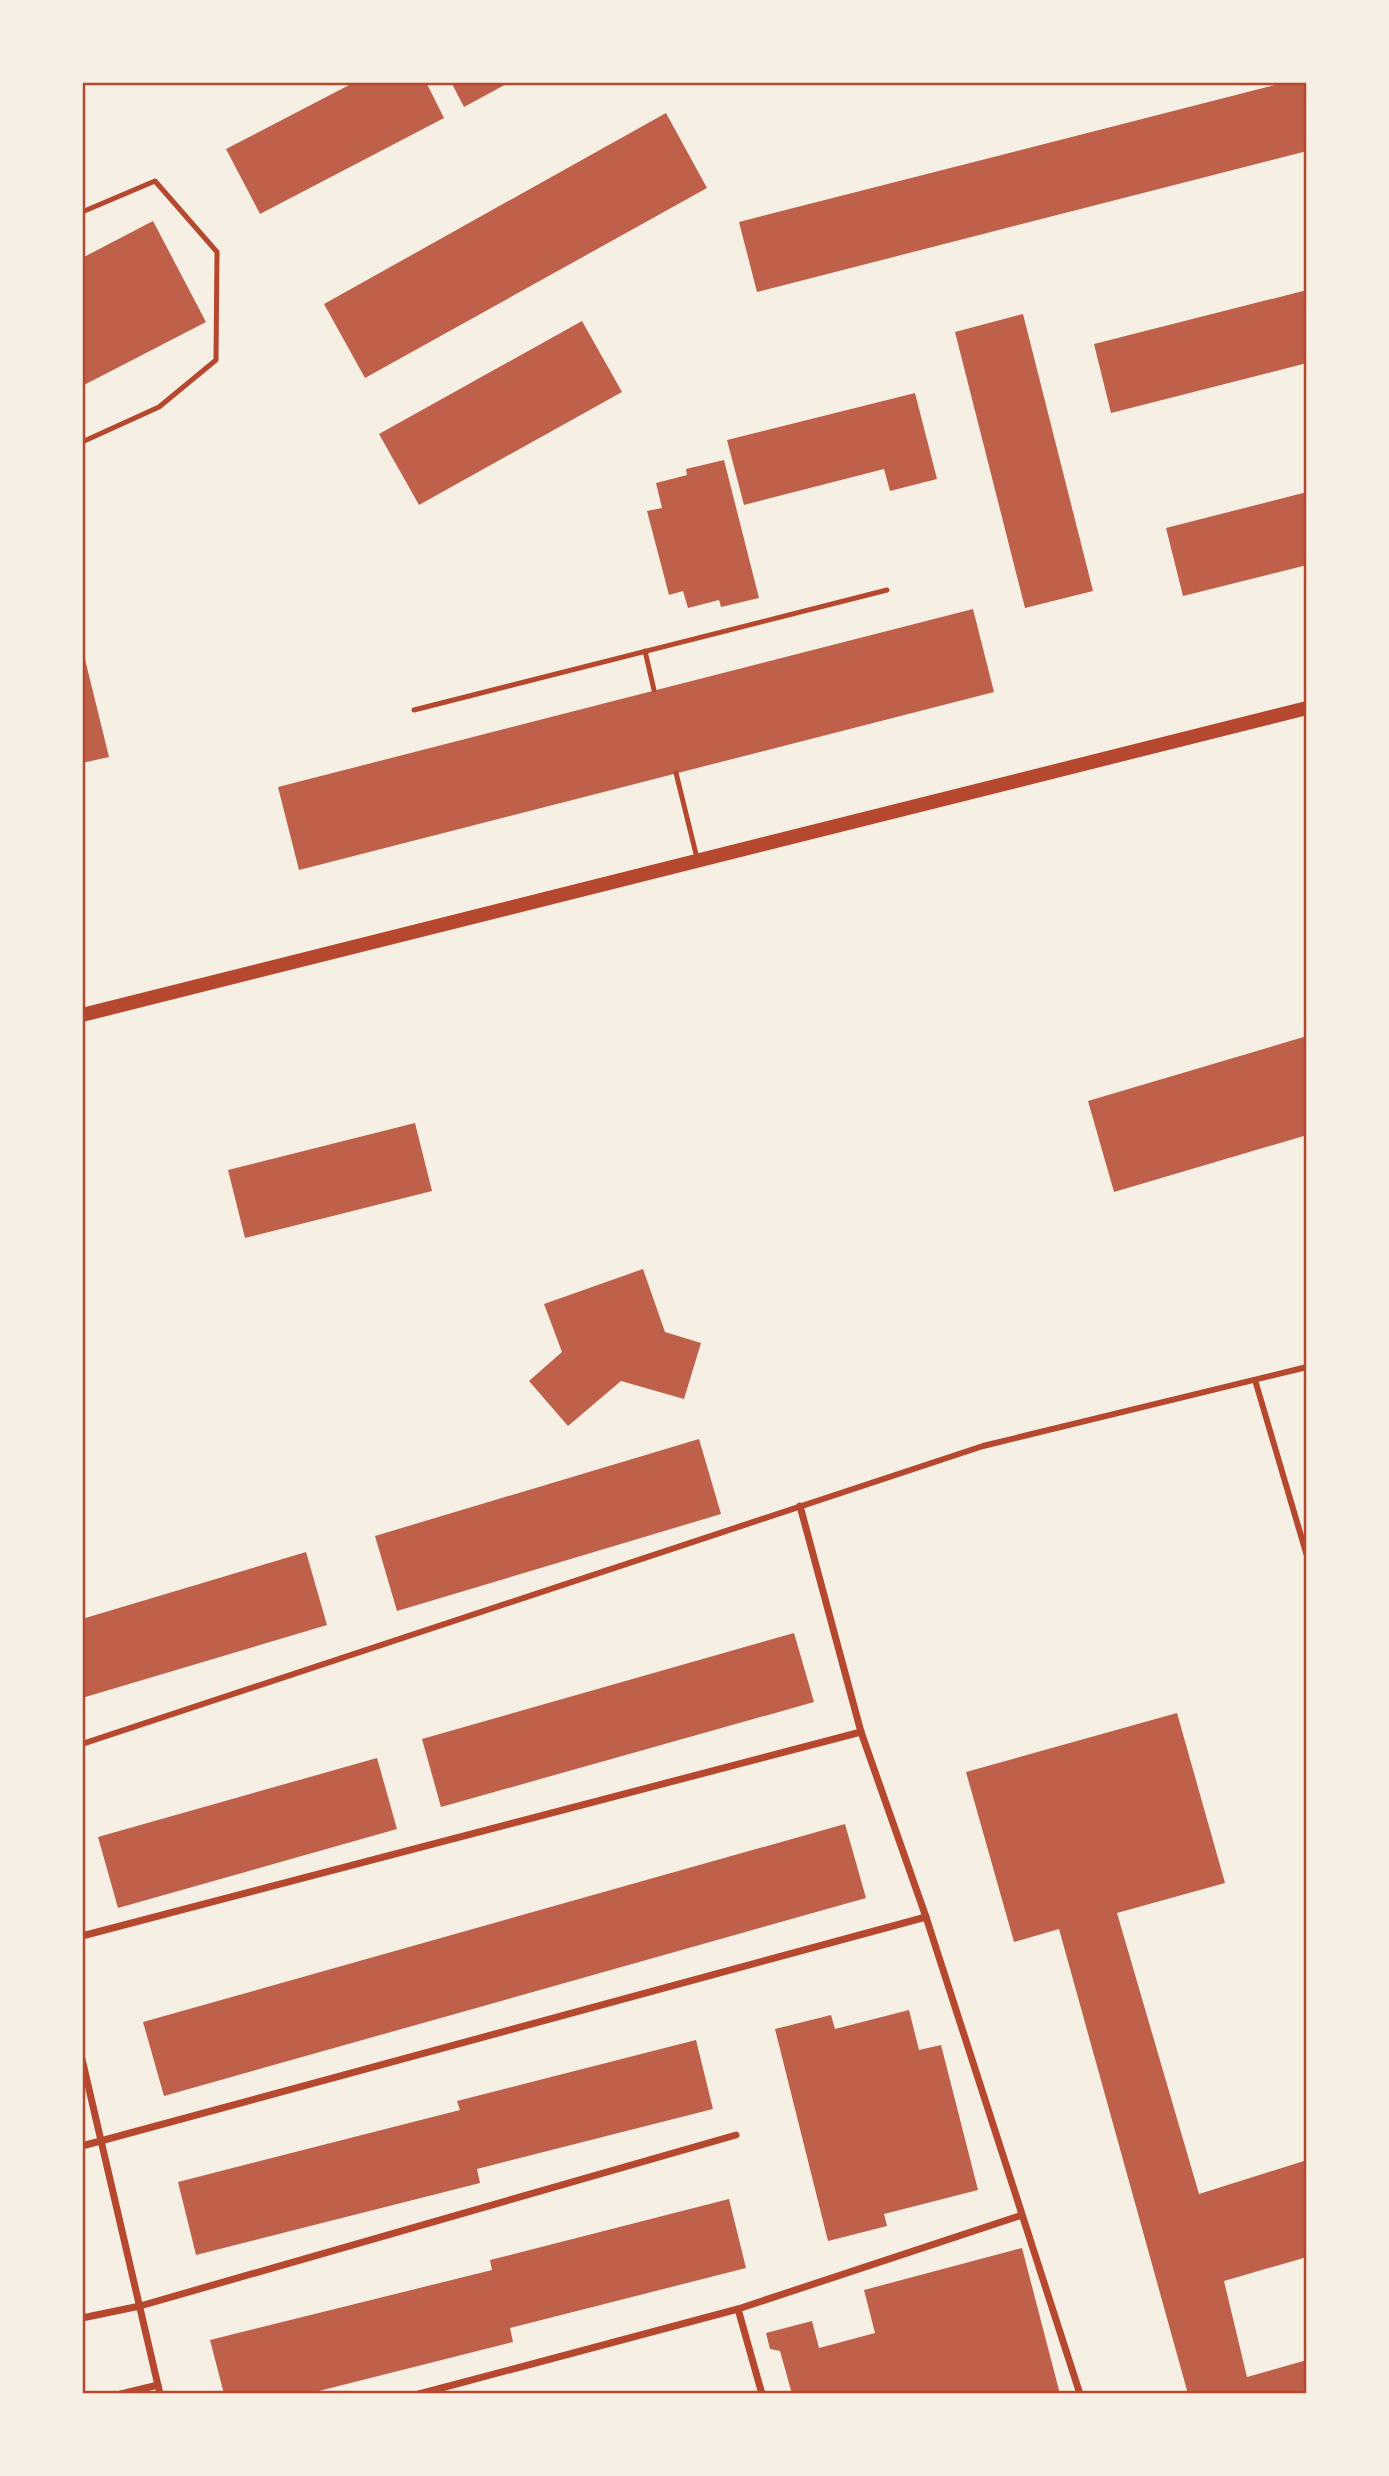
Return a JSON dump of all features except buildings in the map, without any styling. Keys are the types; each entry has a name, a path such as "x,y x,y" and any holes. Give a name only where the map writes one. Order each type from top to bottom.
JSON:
{"main road":[{"path":"82,1014 1307,708"}],"street":[{"path":"82,1745 983,1446 1307,1367"},
{"path":"1255,1380 1307,1556"},
{"path":"800,1506 861,1732 926,1917 1080,2394"},
{"path":"82,1936 861,1732"},
{"path":"82,2146 926,1917"},
{"path":"82,2059 160,2394"},
{"path":"82,2318 140,2306 736,2135"},
{"path":"419,2394 738,2309 1022,2216"},
{"path":"738,2309 762,2394"},
{"path":"121,2394 158,2385"}],"lane":[{"path":"82,212 155,181 217,252 216,360 159,407 82,442"},
{"path":"414,710 887,590"},
{"path":"645,651 654,691"},
{"path":"676,773 698,861"}]}
